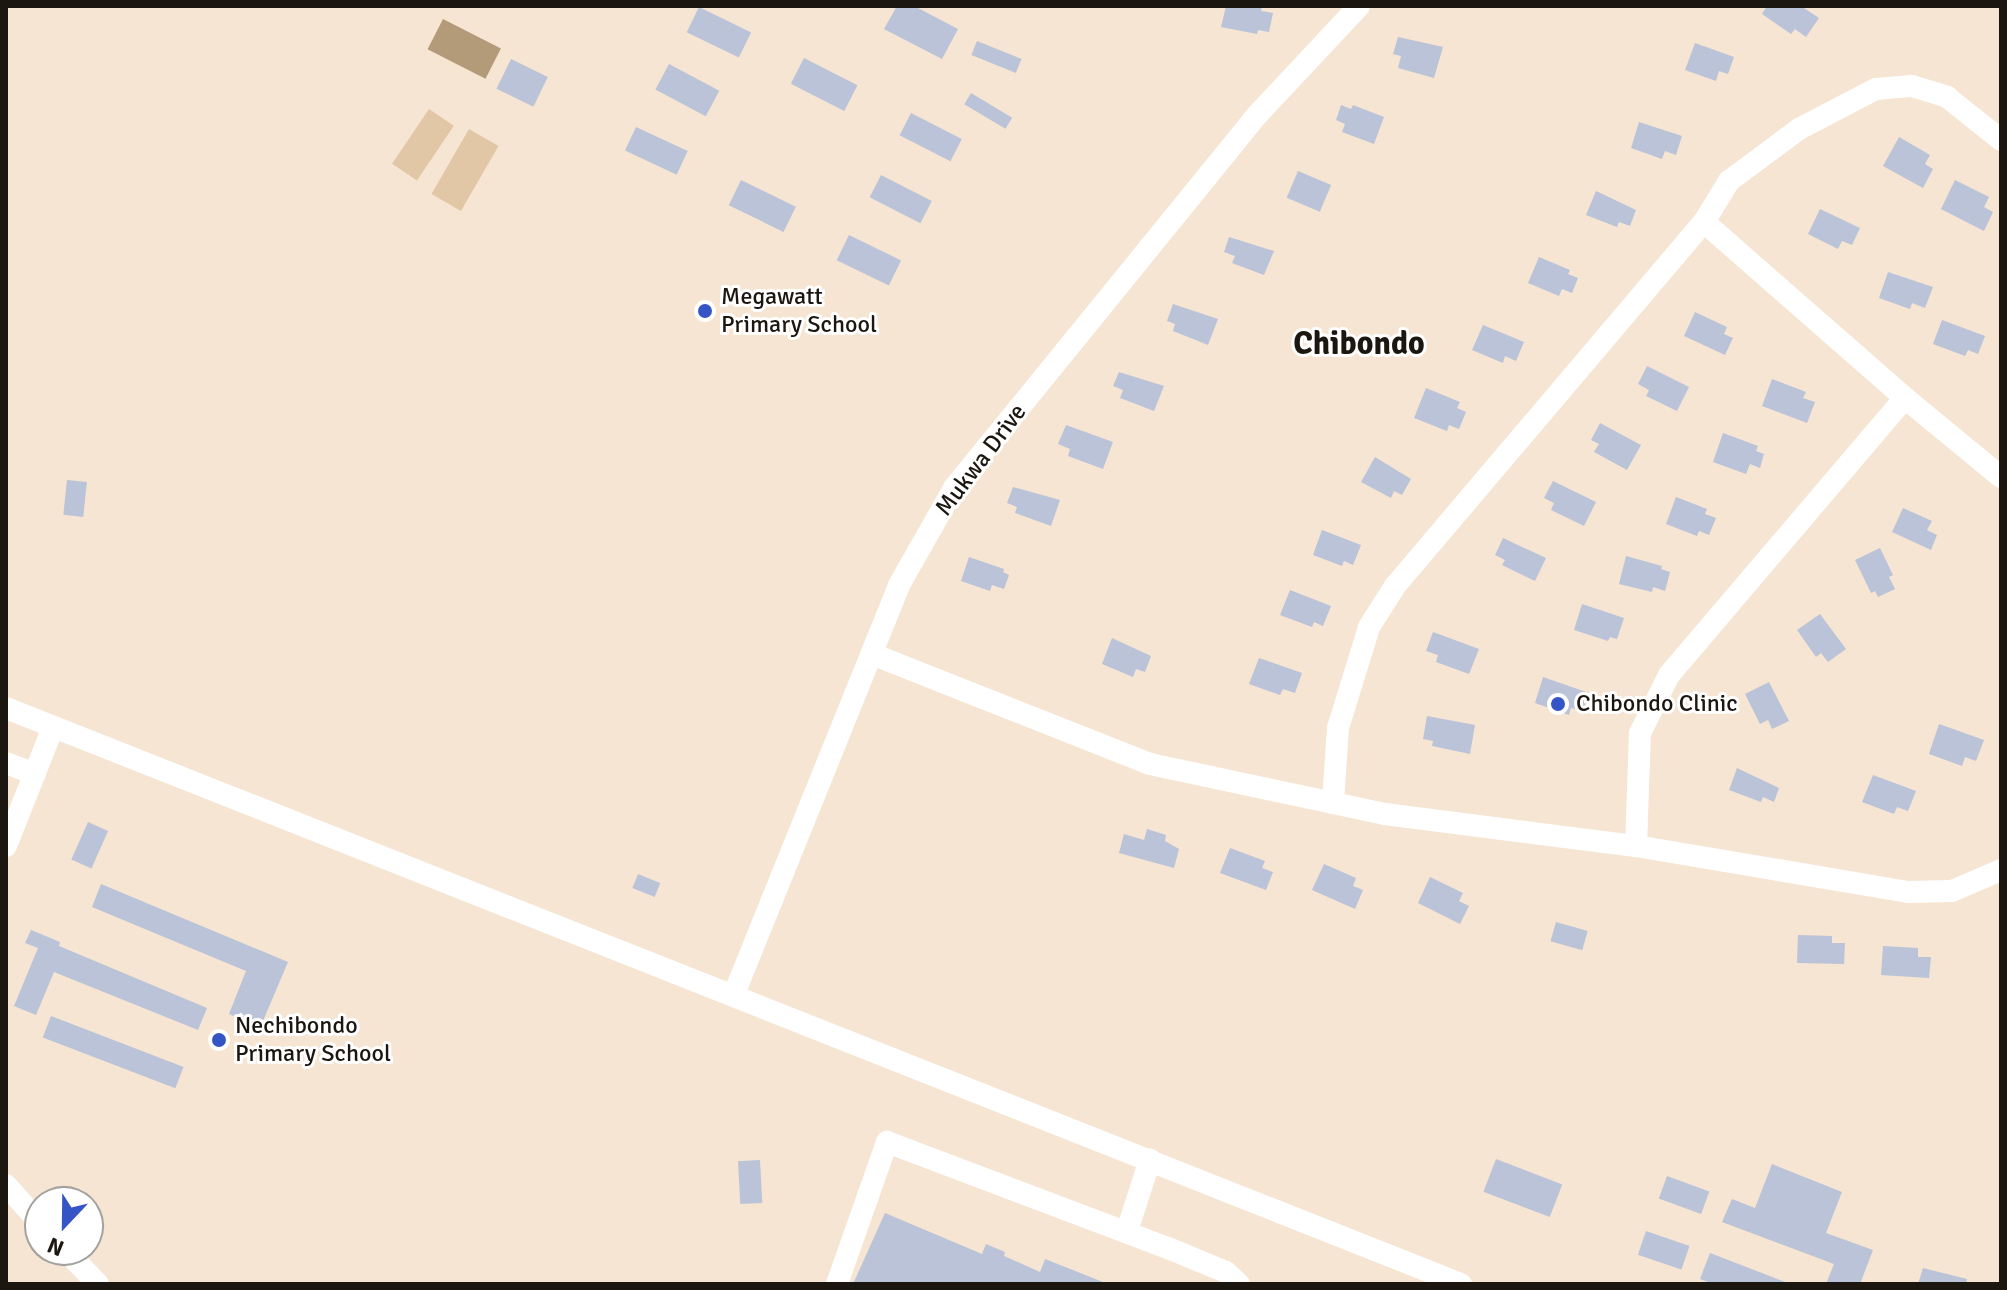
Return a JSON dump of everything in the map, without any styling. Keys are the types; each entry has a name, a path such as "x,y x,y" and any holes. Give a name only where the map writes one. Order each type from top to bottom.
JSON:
{"street":[{"name":"Mukwa Drive","path":"734,994 899,585 954,488 1259,113 1359,6"},
{"path":"1333,803 1338,728 1369,627 1395,586 1704,222 1729,181 1799,129 1876,89 1912,86 1947,97 2001,140"},
{"path":"1704,222 1905,398 2001,477"},
{"path":"1636,846 1640,733 1669,675 1905,398"},
{"path":"872,654 1150,764 1385,814 1636,846 1908,892 1952,891 2001,870"},
{"path":"6,708 1461,1284"},
{"path":"6,846 53,727"},
{"path":"6,763 35,774"},
{"path":"837,1284 887,1142 1127,1231 1226,1272 1239,1284"},
{"path":"1127,1231 1150,1160"},
{"path":"6,1185 24,1205"},
{"path":"81,1266 98,1284"}],"shaded area":[{"path":"443,19 501,49 485,79 428,49"},
{"path":"429,109 454,126 417,180 392,164"},
{"path":"469,129 498,146 461,211 432,194"}],"building":[{"path":"897,6 914,6 958,29 942,59 884,29"},
{"path":"1226,6 1262,6 1261,11 1273,13 1269,32 1258,30 1257,34 1221,27"},
{"path":"1767,6 1801,6 1819,18 1806,37 1795,29 1791,34 1762,14"},
{"path":"699,7 751,32 739,58 687,32"},
{"path":"1398,37 1443,47 1434,78 1398,68 1401,56 1393,54"},
{"path":"977,41 1022,59 1016,73 971,55"},
{"path":"1695,43 1734,57 1728,74 1719,71 1716,81 1685,70"},
{"path":"804,58 857,85 844,111 791,84"},
{"path":"511,59 548,77 533,107 497,89"},
{"path":"669,64 719,91 706,116 655,90"},
{"path":"971,93 1012,118 1005,129 964,104"},
{"path":"1341,105 1351,109 1353,105 1384,117 1374,144 1342,132 1345,124 1336,120"},
{"path":"911,113 962,139 950,161 900,135"},
{"path":"1639,122 1682,136 1676,155 1665,151 1662,159 1631,148"},
{"path":"636,127 688,151 677,175 625,151"},
{"path":"1899,137 1930,155 1925,164 1933,169 1923,188 1883,166"},
{"path":"1298,171 1331,185 1320,212 1287,198"},
{"path":"881,175 932,201 920,223 870,197"},
{"path":"741,180 796,207 784,232 729,205"},
{"path":"1955,180 1989,197 1984,207 1993,212 1984,231 1941,209"},
{"path":"1596,191 1636,210 1630,226 1619,222 1617,227 1586,215"},
{"path":"1820,209 1860,228 1852,245 1842,241 1838,249 1808,234"},
{"path":"849,235 901,260 889,286 837,260"},
{"path":"1229,237 1274,251 1264,275 1232,263 1235,256 1224,252"},
{"path":"1539,257 1570,270 1568,274 1578,278 1572,293 1562,289 1559,296 1528,283"},
{"path":"1888,272 1933,287 1925,308 1912,303 1910,309 1879,298"},
{"path":"1173,304 1218,319 1208,345 1173,331 1175,324 1167,321"},
{"path":"1695,312 1727,327 1724,334 1733,338 1725,355 1684,336"},
{"path":"1942,320 1985,336 1978,354 1968,350 1965,356 1933,344"},
{"path":"1483,325 1524,342 1516,361 1505,356 1503,363 1472,350"},
{"path":"1647,366 1689,387 1677,411 1646,396 1649,390 1638,384"},
{"path":"1119,372 1164,386 1154,411 1120,398 1123,390 1113,386"},
{"path":"1772,379 1806,392 1803,398 1815,402 1807,423 1762,406"},
{"path":"1426,388 1460,402 1457,408 1466,412 1459,429 1449,425 1447,431 1414,418"},
{"path":"1600,423 1641,445 1627,470 1594,452 1599,444 1591,440"},
{"path":"1066,425 1113,442 1103,469 1068,456 1070,449 1058,444"},
{"path":"1723,433 1758,446 1756,451 1764,454 1760,468 1750,464 1746,474 1713,462"},
{"path":"1375,457 1411,479 1402,495 1394,491 1391,498 1361,482"},
{"path":"67,480 87,482 83,517 63,515"},
{"path":"1553,481 1596,502 1584,526 1551,510 1554,503 1544,498"},
{"path":"1013,487 1060,500 1051,526 1015,513 1017,507 1007,503"},
{"path":"1676,497 1707,509 1705,514 1716,518 1709,535 1699,531 1697,536 1666,524"},
{"path":"1903,508 1932,521 1927,530 1937,535 1931,550 1892,532"},
{"path":"1322,530 1361,545 1353,565 1344,561 1342,566 1313,555"},
{"path":"1503,538 1546,558 1535,581 1502,565 1505,560 1495,555"},
{"path":"1880,548 1893,575 1889,577 1895,589 1878,597 1875,591 1871,593 1855,560"},
{"path":"1626,556 1662,566 1661,569 1670,572 1665,591 1653,587 1652,592 1619,584"},
{"path":"969,557 1004,569 1003,572 1009,575 1004,589 992,585 990,591 961,581"},
{"path":"1290,590 1331,606 1323,626 1314,622 1312,627 1280,615"},
{"path":"1582,604 1624,618 1617,639 1610,637 1608,641 1574,630"},
{"path":"1820,614 1846,649 1828,662 1821,653 1816,657 1797,630"},
{"path":"1433,632 1479,649 1469,674 1436,662 1438,655 1426,651"},
{"path":"1112,638 1151,656 1145,672 1136,669 1133,677 1102,664"},
{"path":"1259,658 1302,673 1295,693 1283,689 1280,695 1249,684"},
{"path":"1543,677 1589,693 1583,711 1571,708 1569,715 1535,703"},
{"path":"1769,682 1789,721 1772,729 1768,720 1760,724 1745,694"},
{"path":"1427,716 1475,725 1470,754 1432,746 1433,741 1423,739"},
{"path":"1939,724 1984,740 1976,761 1965,757 1962,766 1929,754"},
{"path":"1737,768 1779,788 1774,802 1763,797 1761,802 1729,790"},
{"path":"1873,775 1916,791 1908,811 1897,807 1894,814 1862,802"},
{"path":"88,822 108,831 91,868 71,859"},
{"path":"1147,829 1166,835 1165,841 1179,849 1174,868 1119,853 1124,834 1144,840"},
{"path":"1230,848 1265,861 1262,868 1273,872 1266,890 1220,873"},
{"path":"1324,864 1356,878 1353,886 1363,890 1355,909 1312,890"},
{"path":"638,874 660,883 655,897 632,888"},
{"path":"1430,877 1463,893 1459,901 1469,906 1460,924 1418,903"},
{"path":"101,884 288,962 260,1028 229,1014 246,971 92,907"},
{"path":"1556,922 1588,931 1582,950 1550,941"},
{"path":"31,930 60,942 59,946 207,1008 198,1030 54,972 36,1015 14,1006 38,948 25,943"},
{"path":"1798,935 1832,936 1832,943 1845,943 1844,964 1797,963"},
{"path":"1883,946 1918,948 1918,957 1931,957 1929,978 1881,975"},
{"path":"51,1016 184,1067 175,1088 43,1037"},
{"path":"1496,1159 1562,1184 1550,1217 1483,1192"},
{"path":"760,1160 762,1203 740,1204 738,1161"},
{"path":"1772,1164 1842,1192 1826,1233 1873,1250 1860,1284 1826,1284 1834,1264 1722,1222 1732,1199 1755,1208"},
{"path":"1667,1176 1709,1191 1701,1214 1659,1199"},
{"path":"885,1213 982,1254 986,1244 1040,1272 1045,1259 1108,1284 853,1284"},
{"path":"1646,1231 1689,1246 1681,1270 1638,1255"},
{"path":"1710,1253 1788,1284 1713,1284 1700,1279"},
{"path":"1923,1268 1967,1279 1966,1284 1918,1284"}],"place":[{"name":"Megawatt Primary School","path":"705,311"},
{"name":"Chibondo Clinic","path":"1558,704"},
{"name":"Nechibondo Primary School","path":"219,1040"}],"district":[{"name":"Chibondo","path":"1359,344"}]}
